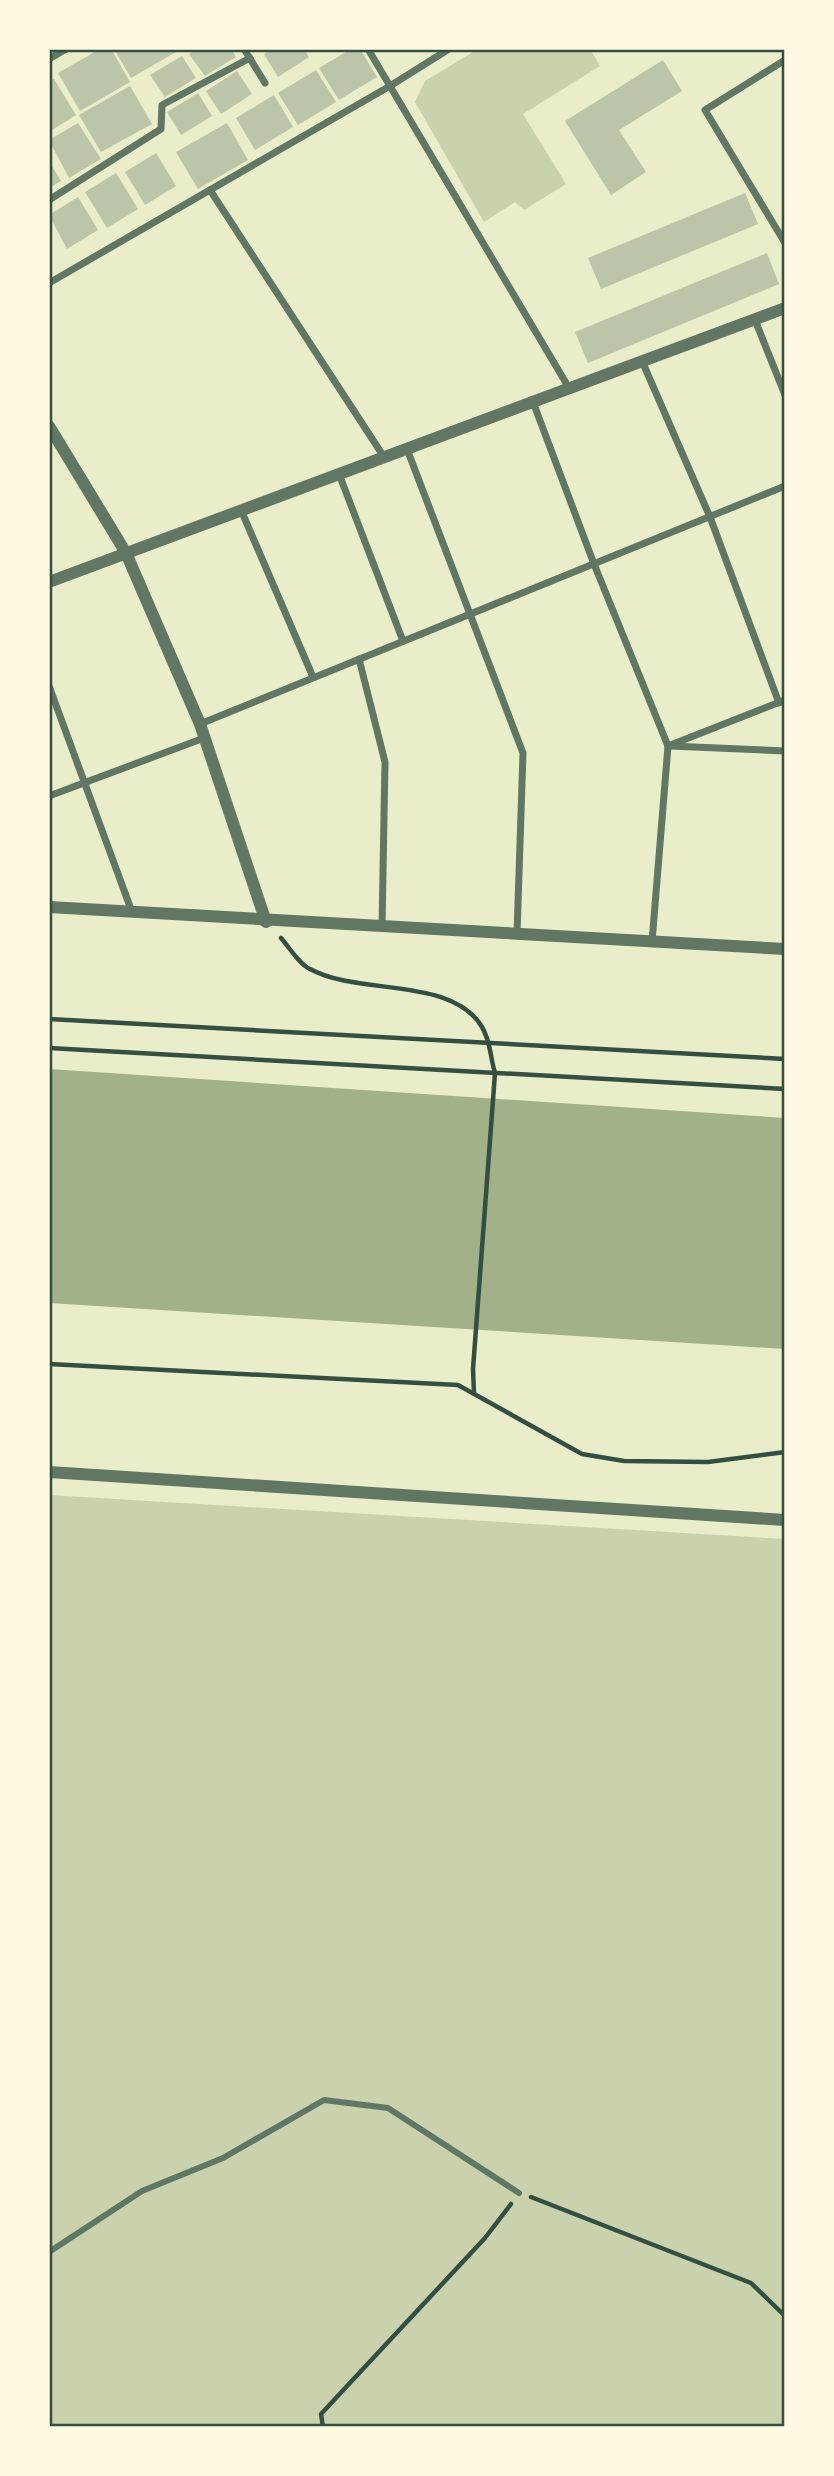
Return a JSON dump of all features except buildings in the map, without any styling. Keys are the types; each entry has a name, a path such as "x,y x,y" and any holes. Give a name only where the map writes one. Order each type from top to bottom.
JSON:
{"street":[{"path":"49,59 66,49"},
{"path":"244,49 265,83"},
{"path":"368,49 569,389"},
{"path":"49,283 390,86 449,49"},
{"path":"49,200 161,129 162,105 250,58"},
{"path":"785,60 705,110 785,243"},
{"path":"210,190 384,457"},
{"path":"49,582 785,309"},
{"path":"755,320 785,395"},
{"path":"642,361 710,517 782,702 668,746"},
{"path":"533,402 594,564 668,746 652,942"},
{"path":"49,426 126,553 200,724 266,922"},
{"path":"407,449 523,753 517,934"},
{"path":"339,474 403,641"},
{"path":"200,724 785,486"},
{"path":"241,510 313,677"},
{"path":"359,659 385,762 382,928"},
{"path":"49,686 132,913"},
{"path":"49,796 204,738"},
{"path":"668,746 785,751"},
{"path":"49,907 266,922 785,948"},
{"path":"49,1472 785,1520"},
{"path":"49,2252 142,2190 223,2158 324,2100 388,2108 519,2193"}],"path":[{"path":"266,922 308,969 343,981 453,999 480,1024 491,1046 495,1073 473,1369 474,1394"},
{"path":"49,1019 491,1046 785,1059"},
{"path":"49,1048 785,1088"},
{"path":"49,1364 458,1385 582,1454 624,1461 708,1462 785,1452"},
{"path":"323,2427 321,2414 485,2238 519,2193 751,2283 785,2316"}],"shaded area":[{"path":"478,49 590,49 600,66 523,114 566,184 524,210 515,202 484,222 415,102 425,81"},
{"path":"49,1069 785,1118 785,1349 49,1303"},
{"path":"49,1495 785,1539 785,2427 49,2427"}]}
